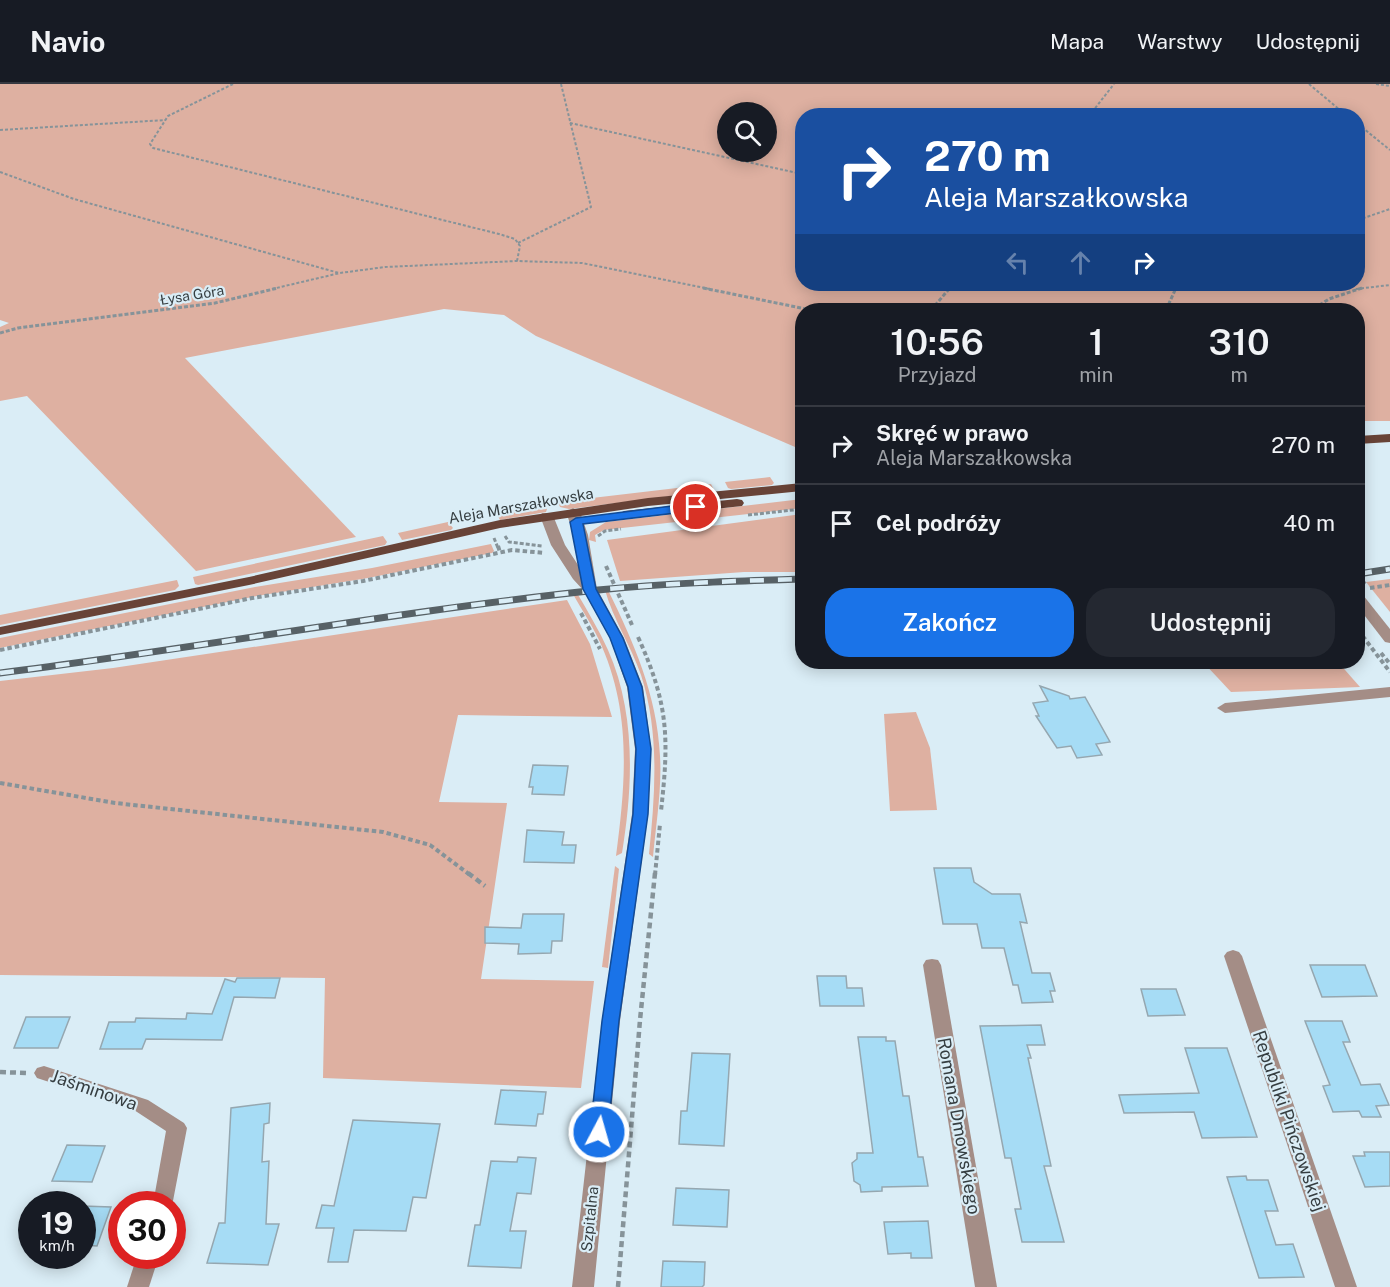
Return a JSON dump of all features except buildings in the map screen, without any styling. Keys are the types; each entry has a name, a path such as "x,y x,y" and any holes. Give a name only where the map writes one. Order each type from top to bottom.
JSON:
{"main road":[{"path":"1365,435 1390,437"},
{"path":"1365,439 1390,437"},
{"name":"Aleja Marszałkowska","path":"0,631 249,581 295,575 549,521 704,495 795,488"},
{"name":"Aleja Marszałkowska","path":"574,517 795,497"}],"street":[{"name":"Szpitalna","path":"574,517 590,589"},
{"name":"Szpitalna","path":"549,521 562,551 578,576 590,589 616,638 635,687 644,749 640,814 611,1021 583,1287"},
{"path":"1365,607 1390,639"},
{"path":"1225,708 1390,692"},
{"name":"Republiki Pińczowskiej","path":"1233,956 1346,1287"},
{"name":"Romana Dmowskiego","path":"932,966 986,1287"},
{"name":"Jaśminowa","path":"44,1073 141,1105 177,1128 165,1191"},
{"path":"138,1287 144,1269"}],"path":[{"path":"233,84 177,110 166,120 150,144 153,148 500,234 520,246 517,261"},
{"path":"518,243 591,207 561,84"},
{"path":"1095,108 1114,84"},
{"path":"1309,84 1338,108"},
{"path":"1376,84 1390,86"},
{"path":"0,130 166,120"},
{"path":"570,123 795,172"},
{"path":"1365,130 1390,150"},
{"path":"0,172 84,202 340,273"},
{"path":"1365,218 1390,209"},
{"name":"Łysa Góra","path":"0,333 18,328 215,303 340,273 385,267 517,261 582,263 795,307"},
{"path":"1365,288 1390,285"},
{"path":"937,303 947,291"},
{"path":"1323,303 1352,291"},
{"path":"0,650 241,601 363,581 500,552 562,551"},
{"path":"1370,588 1390,585"},
{"path":"579,610 603,657"},
{"path":"1365,639 1390,672"},
{"path":"0,783 115,803 383,832 430,845 485,886"},
{"name":"Jaśminowa","path":"0,1072 44,1073"}],"shaded area":[{"path":"0,84 1390,84 1390,421 1365,421 1365,303 795,303 795,447 536,336 504,315 444,309 185,358 356,537 196,571 27,396 0,401 0,327 9,323 0,320"},
{"path":"770,477 774,483 772,485 731,489 725,482"},
{"path":"711,484 714,490 712,491 569,509 560,507 558,502"},
{"path":"795,500 795,509 604,530 595,535 596,542 589,540 590,532 606,522"},
{"path":"544,504 546,512 500,520 496,513"},
{"path":"795,515 795,572 744,572 620,581 607,540"},
{"path":"448,522 453,528 451,530 402,540 398,533"},
{"path":"383,536 387,542 385,545 198,585 195,584 193,577"},
{"path":"491,544 494,551 492,553 368,578 257,596 0,648 0,638 255,587 372,568"},
{"path":"1390,579 1390,612 1366,582"},
{"path":"177,580 179,586 175,590 0,625 0,615"},
{"path":"605,590 608,590 627,630 643,670 658,734 659,794 653,857 649,854 654,787 651,719 641,675"},
{"path":"577,593 608,650 624,699 628,724 630,776 626,828 622,853 616,856 624,772 624,745 617,691 595,632 573,594"},
{"path":"567,600 590,644 612,717 458,715 439,802 507,803 481,979 594,981 581,1088 323,1078 325,978 0,975 0,681 113,668"},
{"path":"1210,669 1344,669 1360,687 1231,692"},
{"path":"916,712 930,748 937,810 890,811 884,714"},
{"path":"615,866 619,869 608,968 602,967"}],"railway":[{"path":"1365,573 1390,569"},
{"path":"0,673 374,619 598,590 795,579"}],"route":[{"path":"599,1132 611,1021 640,814 644,749 635,687 616,638 590,589 581,535 576,522 696,507"}]}
